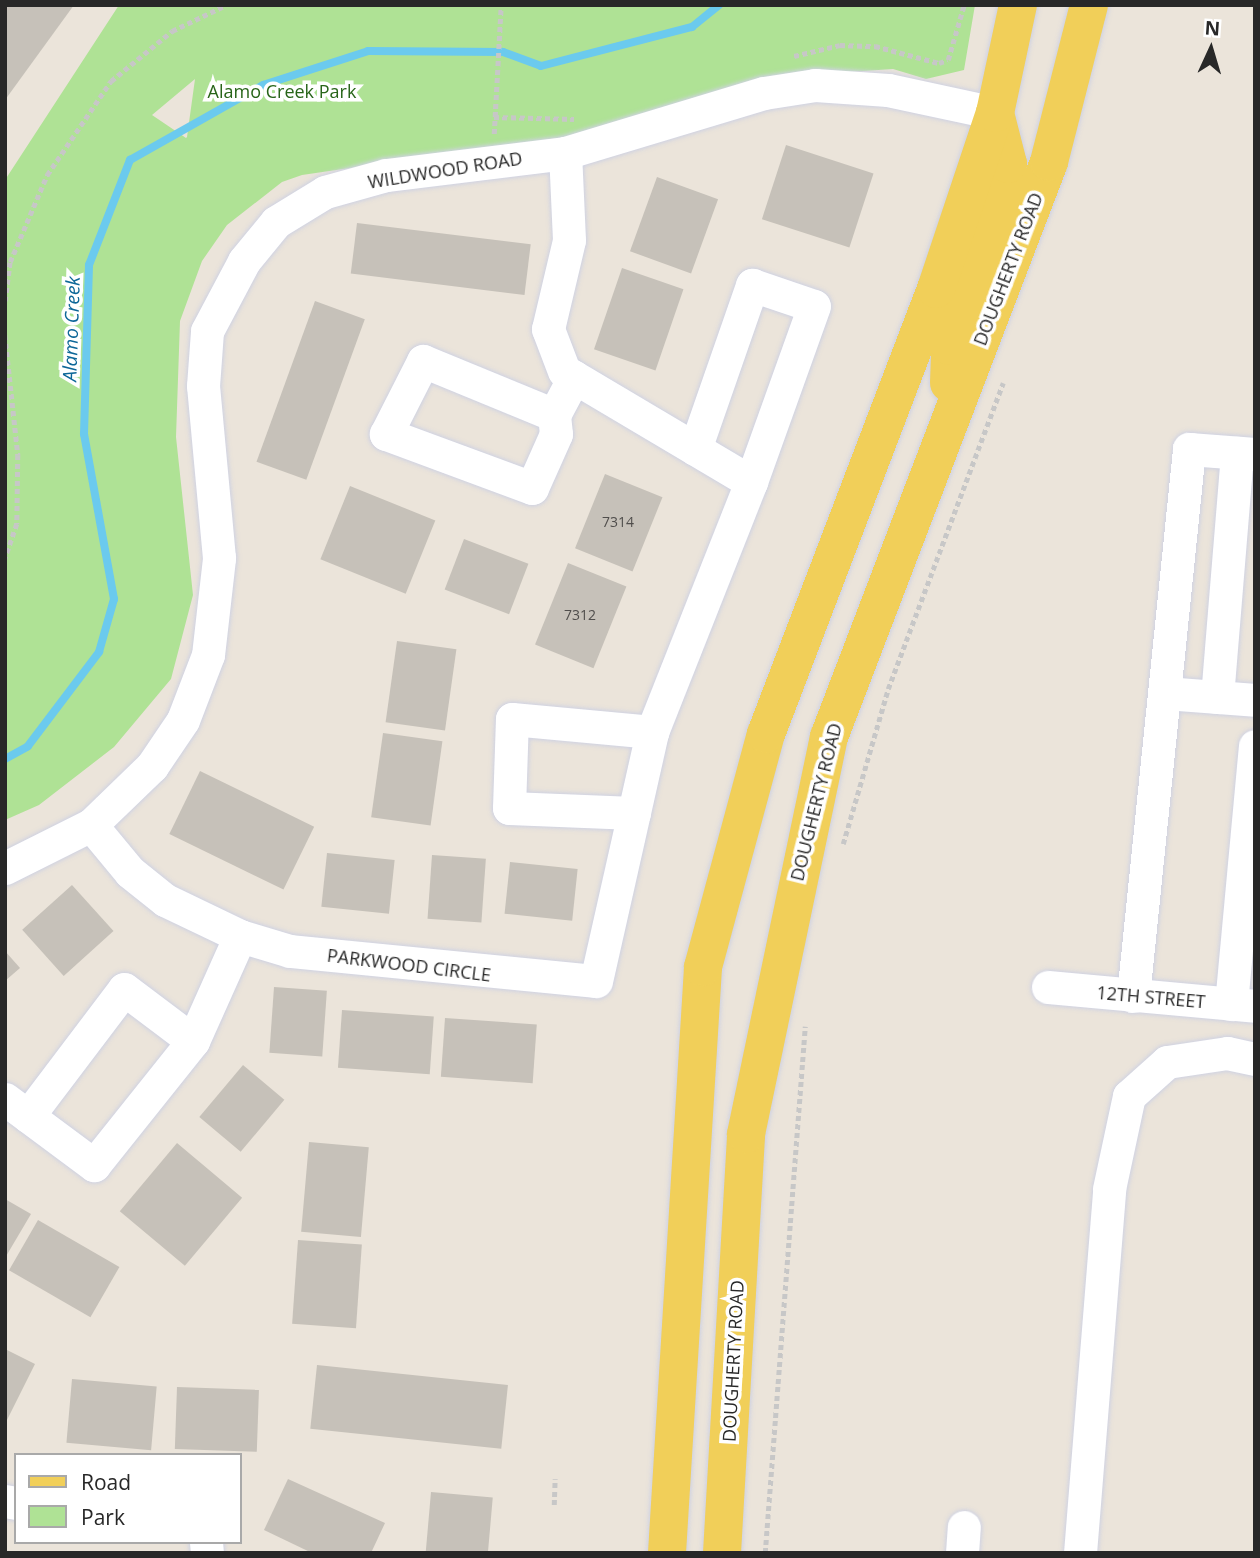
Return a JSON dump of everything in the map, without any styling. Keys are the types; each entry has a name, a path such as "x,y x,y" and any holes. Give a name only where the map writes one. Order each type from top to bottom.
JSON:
{"main road":[{"path":"667,1553 703,967 766,734 995,113 1018,5"},
{"name":"DOUGHERTY ROAD","path":"722,1553 746,1134 776,972 830,737 1049,162 1089,5"},
{"path":"947,424 950,346 1008,164 995,113"}],"street":[{"name":"WILDWOOD ROAD","path":"5,868 91,825 152,766 176,732 208,655 219,558 203,386 207,331 229,285 276,222 326,192 386,175 565,153 764,93 816,85 888,90 995,113"},
{"path":"565,153 569,240 548,329 564,371 751,482"},
{"name":"PARKWOOD CIRCLE","path":"91,825 130,872 165,900 240,936 290,951 596,981 652,732 751,482 814,306 752,285 695,449"},
{"path":"554,415 423,361 386,434 533,488 556,434 554,415 574,377"},
{"path":"1133,996 1189,449 1246,454 1217,697"},
{"path":"1165,693 1255,700"},
{"path":"634,813 509,808 512,719 652,732"},
{"path":"1243,1005 1255,746"},
{"path":"194,1041 124,989 17,1108 94,1165 194,1041 240,936"},
{"name":"12TH STREET","path":"1048,988 1243,1005"},
{"path":"1080,1553 1109,1189 1129,1096 1167,1062 1227,1053 1255,1059"}],"path":[{"path":"5,301 10,262 47,175 111,81 172,31 226,5"},
{"path":"492,162 501,5"},
{"path":"5,335 18,455 17,524 5,559"},
{"path":"838,859 888,689 1007,370"},
{"path":"765,1553 806,1017"},
{"path":"554,1505 555,1479"}],"green space":[{"name":"Alamo Creek Park","path":"119,5 975,5 964,70 926,79 893,69 775,77 571,136 302,175 282,182 227,225 202,261 180,321 176,437 193,595 171,679 114,747 39,805 5,820 5,180","holes":["195,79 187,137 152,115"]}],"building":[{"path":"5,5 74,5 5,100"},
{"path":"786,145 873,173 849,248 762,219"},
{"path":"657,177 718,199 691,273 630,251"},
{"path":"357,223 531,244 524,295 351,274"},
{"path":"622,268 683,289 655,370 594,349"},
{"path":"315,301 365,319 306,480 257,462"},
{"path":"605,474 662,497 633,571 575,548"},
{"path":"350,486 435,520 406,594 320,559"},
{"path":"464,539 528,564 509,614 445,589"},
{"path":"568,563 626,587 593,668 535,645"},
{"path":"397,641 456,649 445,731 386,722"},
{"path":"383,733 442,741 431,826 371,817"},
{"path":"200,771 314,827 283,890 169,834"},
{"path":"327,853 395,860 389,914 321,907"},
{"path":"432,855 486,859 481,923 428,919"},
{"path":"510,862 578,869 572,921 505,914"},
{"path":"72,885 113,931 64,976 22,930"},
{"path":"5,951 20,968 5,981"},
{"path":"274,987 327,991 322,1057 269,1053"},
{"path":"342,1010 434,1016 430,1074 338,1068"},
{"path":"445,1018 537,1024 533,1083 441,1077"},
{"path":"243,1065 284,1100 241,1152 199,1117"},
{"path":"309,1142 369,1147 361,1237 301,1232"},
{"path":"177,1143 242,1198 185,1266 120,1211"},
{"path":"5,1199 31,1214 5,1258"},
{"path":"38,1220 119,1267 90,1317 9,1270"},
{"path":"298,1240 362,1244 356,1328 292,1324"},
{"path":"5,1349 35,1364 5,1424"},
{"path":"317,1365 508,1385 501,1449 310,1429"},
{"path":"72,1379 157,1386 151,1450 66,1443"},
{"path":"177,1387 259,1390 257,1452 175,1449"},
{"path":"288,1479 385,1523 371,1553 312,1553 264,1530"},
{"path":"431,1492 493,1497 488,1553 426,1553"}],"waterway":[{"name":"Alamo Creek","path":"5,759 28,746 99,652 114,599 84,434 89,265 130,160 263,85 368,51 503,52 541,66 692,27 719,5"}]}
